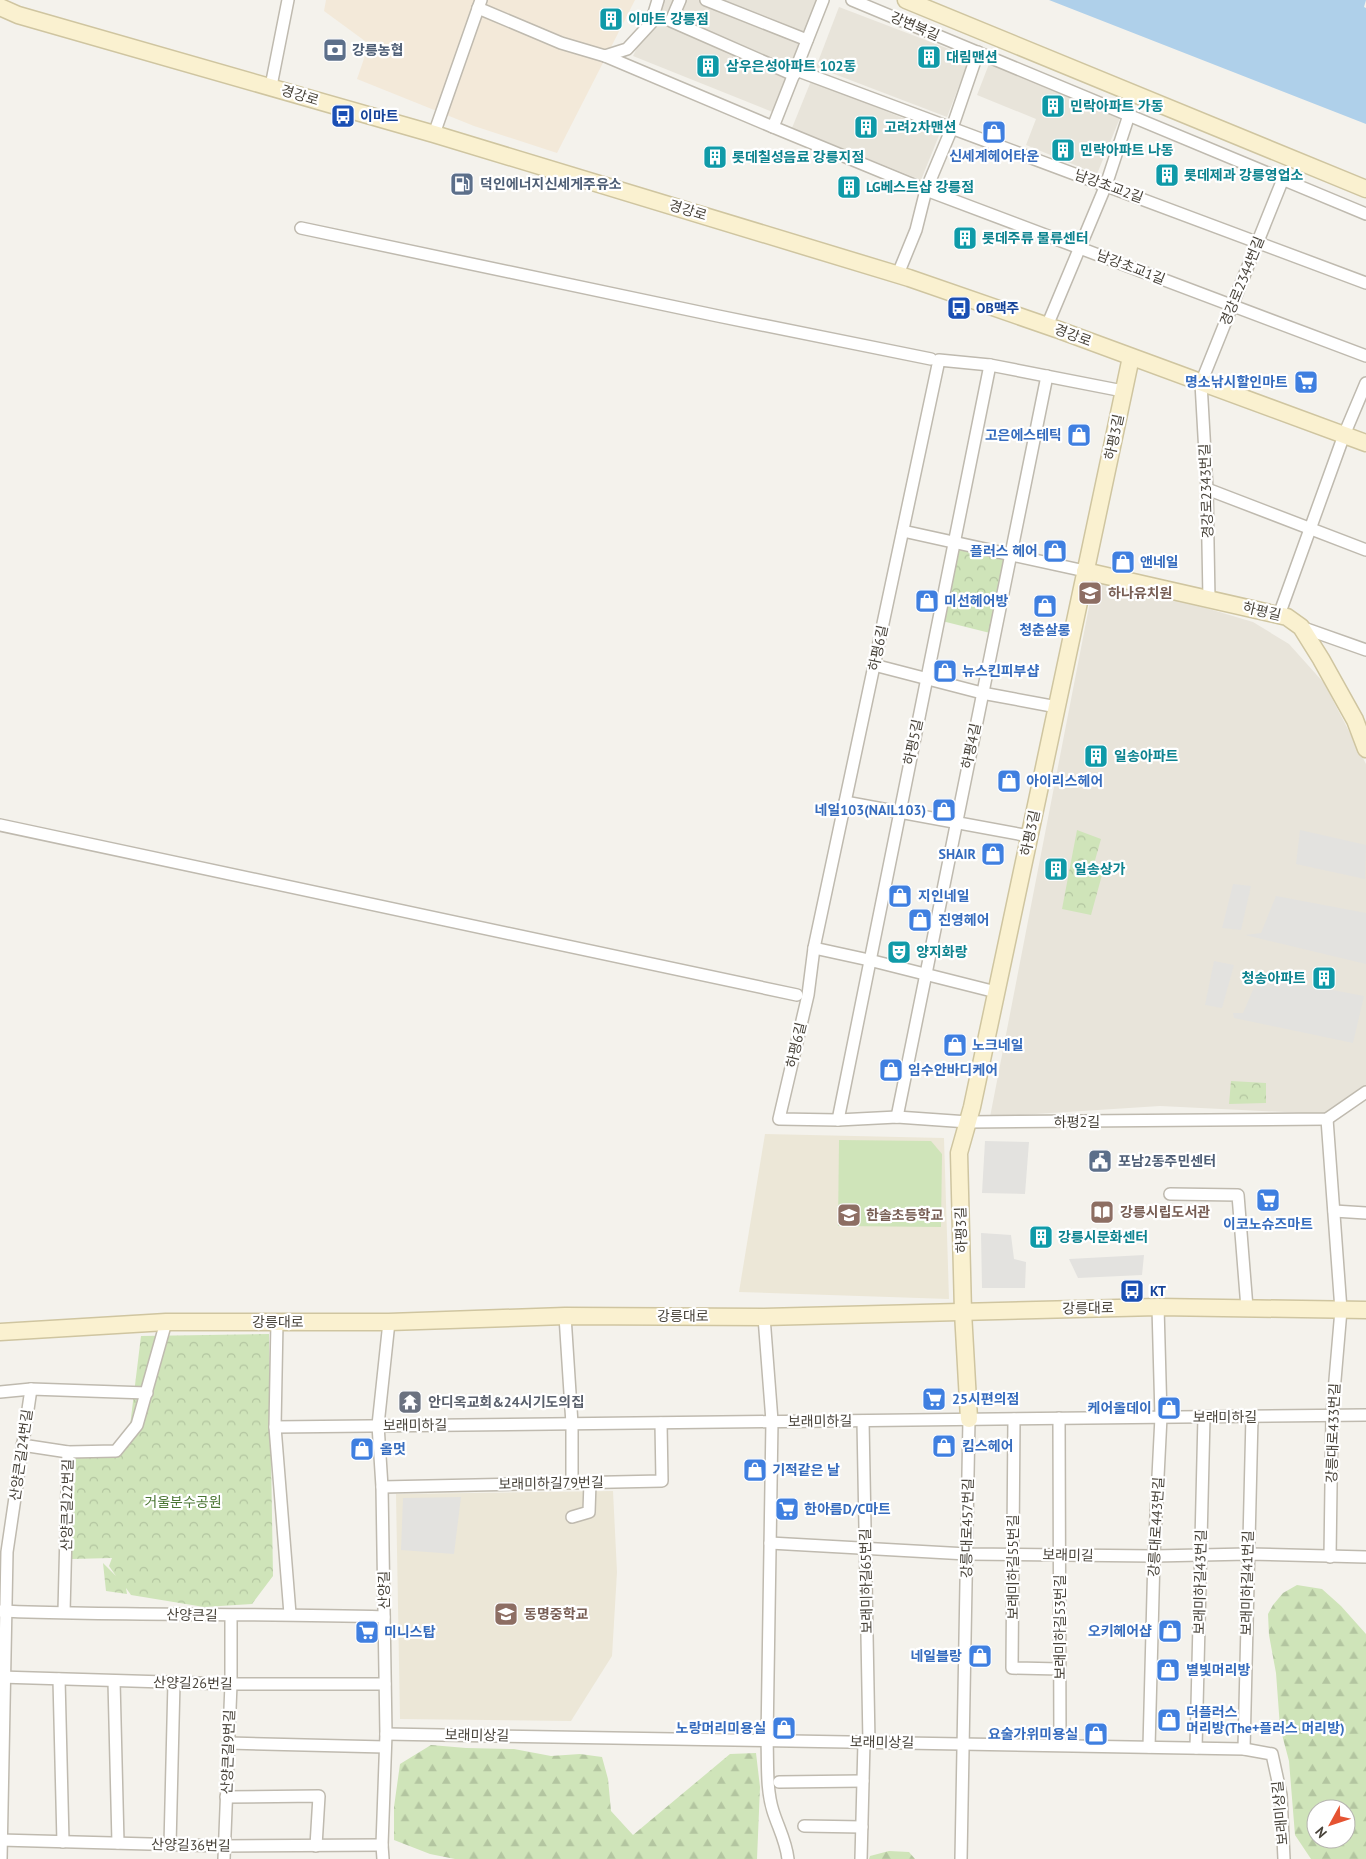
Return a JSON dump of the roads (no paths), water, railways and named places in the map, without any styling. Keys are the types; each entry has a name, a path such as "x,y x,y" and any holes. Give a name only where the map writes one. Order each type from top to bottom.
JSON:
{"street":[{"path":"271,86 288,0"},
{"path":"605,56 627,49 651,22 658,0"},
{"name":"남강초교2길","path":"680,0 672,21 794,72 952,128 1366,283"},
{"path":"706,0 807,40"},
{"path":"773,127 823,0"},
{"name":"강변북길","path":"852,0 1366,214"},
{"path":"906,0 1366,190"},
{"path":"434,134 480,4"},
{"name":"남강초교1길","path":"480,4 561,43 605,56 926,190 1366,356"},
{"name":"경강로","path":"0,8 18,15 434,134 898,274 1047,326 1366,443"},
{"path":"898,274 916,230 926,190 952,128 978,52"},
{"path":"1047,326 1106,185 1129,115"},
{"name":"경강로2344번길","path":"1201,383 1283,179"},
{"path":"301,228 931,359"},
{"name":"하평3길","path":"963,1312 959,1153 968,1122 1131,357"},
{"name":"하평6길","path":"779,1119 808,995 814,948 844,802 939,360 990,365 1124,391"},
{"name":"하평5길","path":"838,1120 990,365"},
{"name":"하평4길","path":"897,1117 1047,376"},
{"name":"경강로2343번길","path":"1201,383 1207,489 1209,599"},
{"path":"1279,614 1344,435 1366,383"},
{"path":"1207,489 1366,550"},
{"path":"903,531 1085,571"},
{"name":"하평길","path":"1085,571 1287,616 1301,627 1321,659 1355,720 1366,748"},
{"path":"1301,627 1366,650"},
{"path":"874,665 982,692 1057,707"},
{"path":"844,802 1029,836"},
{"path":"0,825 797,995"},
{"path":"814,948 996,992"},
{"path":"1326,1119 1366,1092"},
{"name":"하평2길","path":"779,1119 838,1120 897,1117 968,1122 1326,1119"},
{"name":"강릉대로433번길","path":"1326,1119 1341,1310 1332,1415 1330,1557"},
{"path":"1170,1194 1238,1195 1248,1308"},
{"path":"1334,1211 1366,1213"},
{"name":"강릉대로","path":"0,1332 166,1322 389,1322 565,1316 764,1317 1158,1307 1366,1310"},
{"name":"강릉대로443번길","path":"1149,1747 1154,1556 1161,1417 1158,1307"},
{"name":"강릉대로457번길","path":"961,1859 969,1420 963,1312"},
{"path":"565,1316 572,1424 572,1483"},
{"path":"764,1317 772,1422 768,1782 772,1810 786,1844 788,1859"},
{"name":"산양큰길22번길","path":"64,1612 68,1452 116,1451 137,1425 148,1393 166,1322"},
{"path":"277,1322 275,1427 290,1614"},
{"name":"산양길","path":"383,1859 386,1734 382,1487 378,1426 389,1322"},
{"path":"0,1392 31,1389 148,1393"},
{"name":"산양큰길24번길","path":"1,1859 4,1551 31,1389"},
{"name":"보래미하길","path":"275,1427 1366,1415"},
{"name":"보래미하길43번길","path":"1196,1748 1204,1417"},
{"name":"보래미하길41번길","path":"1244,1748 1252,1417"},
{"name":"보래미하길53번길","path":"1059,1418 1060,1745"},
{"name":"보래미하길55번길","path":"1014,1419 1012,1668 1060,1669"},
{"name":"보래미하길65번길","path":"860,1859 866,1742 866,1548 863,1421"},
{"name":"보래미하길79번길","path":"382,1487 662,1481 661,1423"},
{"path":"22,1445 68,1452"},
{"path":"572,1517 589,1512 590,1482"},
{"name":"보래미길","path":"770,1543 967,1554 1154,1556 1248,1554 1366,1557"},
{"name":"산양큰길","path":"3,1611 231,1616 290,1614 384,1617"},
{"name":"산양큰길9번길","path":"224,1859 231,1684 231,1616"},
{"name":"산양길26번길","path":"3,1677 231,1684 385,1684"},
{"path":"59,1679 63,1842"},
{"path":"114,1680 118,1843"},
{"path":"170,1844 174,1682"},
{"name":"보래미상길","path":"386,1734 1244,1748 1272,1754 1281,1795 1284,1859"},
{"path":"229,1743 385,1747"},
{"path":"779,1782 863,1781"},
{"path":"226,1796 319,1796 316,1846"},
{"path":"804,1826 862,1827"},
{"name":"산양길36번길","path":"1,1840 224,1846 382,1845"}],"water":[{"path":"1049,0 1366,0 1364,7 1366,8 1366,124"}],"place":[{"name":"이마트 강릉점","path":"611,19"},
{"name":"강릉농협","path":"335,50"},
{"name":"대림맨션","path":"929,57"},
{"name":"삼우은성아파트 102동","path":"708,66"},
{"name":"민락아파트 가동","path":"1053,106"},
{"name":"이마트","path":"343,116"},
{"name":"고려2차맨션","path":"866,127"},
{"name":"신세계헤어타운","path":"994,132"},
{"name":"민락아파트 나동","path":"1063,150"},
{"name":"롯데칠성음료 강릉지점","path":"715,157"},
{"name":"롯데제과 강릉영업소","path":"1167,175"},
{"name":"덕인에너지신세게주유소","path":"462,184"},
{"name":"LG베스트샵 강릉점","path":"849,187"},
{"name":"롯데주류 물류센터","path":"965,238"},
{"name":"OB맥주","path":"959,308"},
{"name":"명소낚시할인마트","path":"1306,382"},
{"name":"고은에스테틱","path":"1079,435"},
{"name":"플러스 헤어","path":"1055,551"},
{"name":"앤네일","path":"1123,562"},
{"name":"하나유치원","path":"1090,593"},
{"name":"미선헤어방","path":"927,601"},
{"name":"청춘살롱","path":"1045,606"},
{"name":"뉴스킨피부샵","path":"945,671"},
{"name":"일송아파트","path":"1096,756"},
{"name":"아이리스헤어","path":"1009,781"},
{"name":"네일103(NAIL103)","path":"944,810"},
{"name":"SHAIR","path":"993,854"},
{"name":"일송상가","path":"1056,869"},
{"name":"지인네일","path":"900,896"},
{"name":"진영헤어","path":"920,920"},
{"name":"양지화랑","path":"899,952"},
{"name":"청송아파트","path":"1324,978"},
{"name":"노크네일","path":"955,1045"},
{"name":"임수안바디케어","path":"891,1070"},
{"name":"포남2동주민센터","path":"1100,1161"},
{"name":"이코노슈즈마트","path":"1268,1200"},
{"name":"강릉시립도서관","path":"1102,1212"},
{"name":"한솔초등학교","path":"849,1215"},
{"name":"강릉시문화센터","path":"1041,1237"},
{"name":"KT","path":"1132,1291"},
{"name":"25시편의점","path":"934,1399"},
{"name":"안디옥교회&24시기도의집","path":"410,1402"},
{"name":"케어올데이","path":"1169,1408"},
{"name":"킴스헤어","path":"944,1446"},
{"name":"올멋","path":"362,1449"},
{"name":"기적같은 날","path":"755,1470"},
{"name":"한아름D/C마트","path":"787,1509"},
{"name":"동명중학교","path":"506,1614"},
{"name":"오키헤어샵","path":"1170,1631"},
{"name":"미니스탑","path":"367,1632"},
{"name":"네일블랑","path":"980,1656"},
{"name":"별빛머리방","path":"1168,1670"},
{"name":"더플러스 머리방(The+플러스 머리방)","path":"1169,1720"},
{"name":"노랑머리미용실","path":"784,1728"},
{"name":"요술가위미용실","path":"1096,1734"}],"park label":[{"name":"거울분수공원","path":"183,1502"}]}
